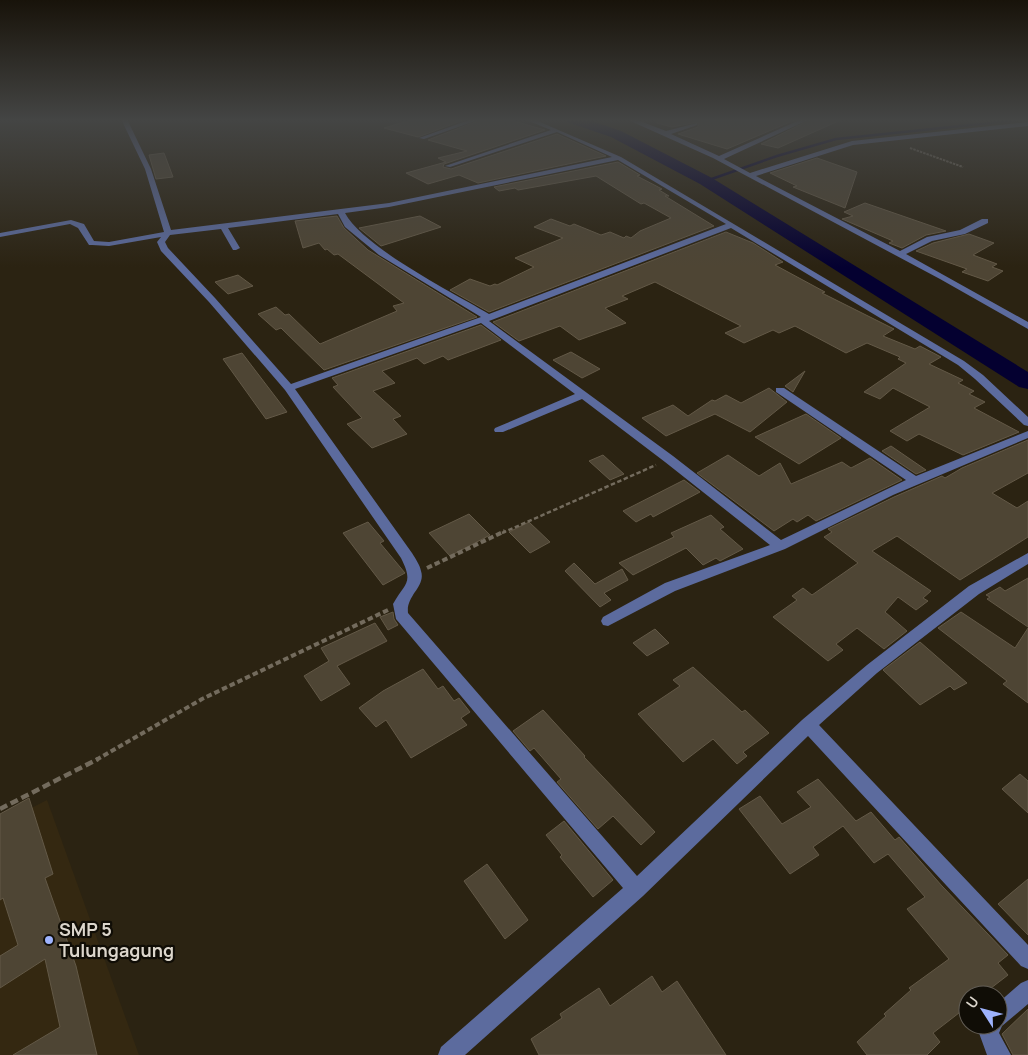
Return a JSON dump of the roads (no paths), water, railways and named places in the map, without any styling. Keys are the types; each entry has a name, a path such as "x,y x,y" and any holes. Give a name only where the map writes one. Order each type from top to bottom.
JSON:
{"street":[{"path":"148,168 168,233"},
{"path":"0,235 71,222 81,226 92,243 109,244 168,233 341,212 422,199 570,168"},
{"path":"636,168 961,363 1028,423"},
{"path":"738,168 983,298 1028,326"},
{"path":"749,174 768,168"},
{"path":"341,212 348,225 363,239 484,318 780,546"},
{"path":"901,254 930,240 962,232 985,221"},
{"path":"289,388 484,318 730,225"},
{"path":"223,226 236,248"},
{"path":"168,233 160,242 170,258 212,300 289,388 398,542 415,572 415,581 400,604 401,615 636,888"},
{"path":"780,390 915,481"},
{"path":"499,430 583,395"},
{"path":"608,622 670,587 780,546 846,512 1028,434"},
{"path":"449,1055 636,888 808,725 872,669 974,590 1028,558"},
{"path":"808,725 1028,959"},
{"path":"1008,1008 1028,990"},
{"path":"990,1035 995,1049 1000,1055"}],"waterway":[{"path":"682,168 706,181 1028,382"},
{"path":"706,181 742,168"}],"place":[{"name":"SMP 5 Tulungagung","path":"49,940"}]}
